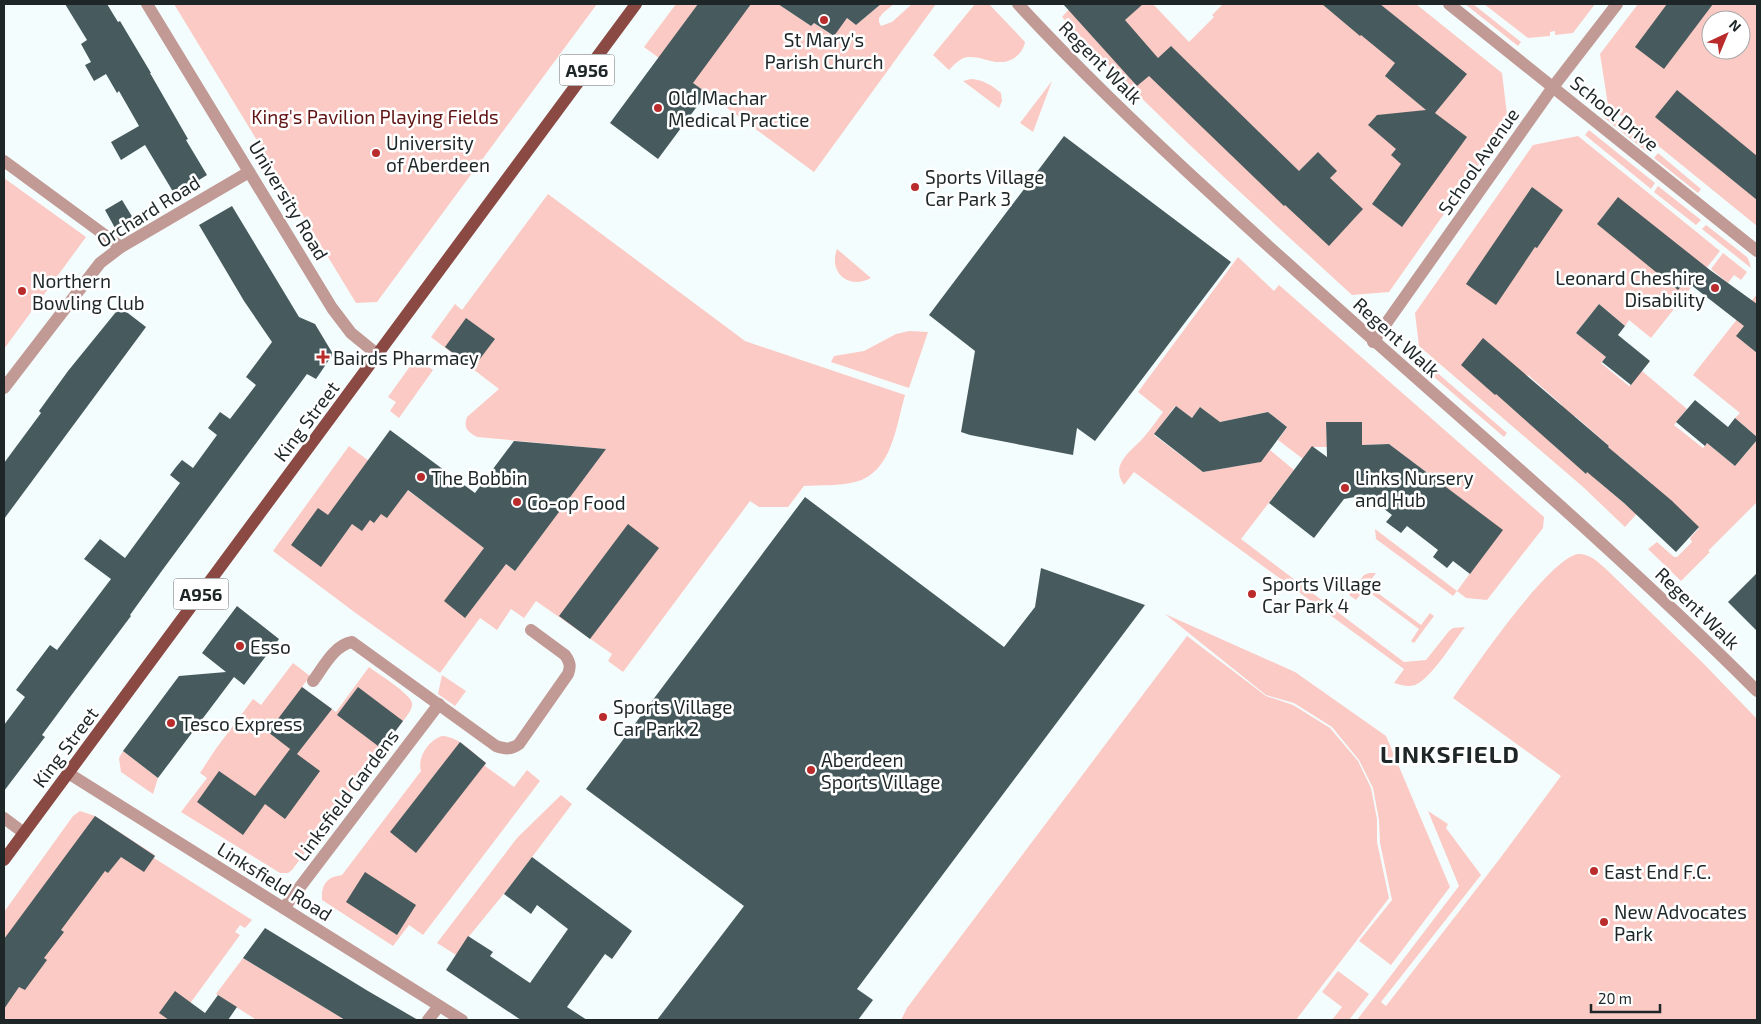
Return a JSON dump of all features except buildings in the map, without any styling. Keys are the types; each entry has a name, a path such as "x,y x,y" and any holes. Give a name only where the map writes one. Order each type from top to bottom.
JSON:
{"main road":[{"name":"King Street","path":"4,860 636,4"}],"street":[{"name":"University Road","path":"147,4 342,323 352,334 378,355"},
{"name":"Regent Walk","path":"1018,4 1062,52 1127,116 1373,342 1591,533 1694,628 1757,691"},
{"name":"School Drive","path":"1449,4 1757,251"},
{"name":"School Avenue","path":"1373,342 1553,87 1617,4"},
{"path":"4,161 121,247"},
{"name":"Orchard Road","path":"4,388 92,271 109,255 249,172"},
{"path":"313,681 338,648 344,643 352,642 496,746 505,749 513,748 518,744 568,674 570,667 569,660 565,655 531,630"},
{"name":"Linksfield Gardens","path":"284,908 439,704"},
{"name":"Linksfield Road","path":"68,773 462,1020"},
{"path":"4,818 24,833"},
{"path":"428,1020 439,1006"}],"green space":[{"name":"King's Pavilion Playing Fields","path":"174,4 597,4 377,302 356,303"},
{"path":"676,4 778,4 811,26 814,23 833,36 847,18 856,25 881,4 894,4 879,18 881,26 892,22 912,4 936,4 814,172 644,47"},
{"path":"975,4 989,4 1025,42 1024,46 1016,57 1008,61 995,62 968,57 960,60 949,70 933,55"},
{"path":"1074,4 1153,4 1189,42 1214,17 1212,15 1223,4 1416,4 1502,73 1508,123 1389,292 1352,295 1168,124 1062,17"},
{"path":"1465,4 1473,4 1521,42 1518,46"},
{"path":"1484,4 1595,4 1573,33 1555,35 1555,31 1550,32 1550,36 1528,38"},
{"path":"1638,4 1757,4 1757,226 1608,105 1600,54"},
{"path":"971,79 987,83 1001,93 1002,101 999,108 963,81"},
{"path":"1052,81 1033,132 1020,123"},
{"path":"1605,111 1652,149 1648,153 1602,116"},
{"path":"1589,130 1655,183 1651,189 1585,135"},
{"path":"1578,136 1720,251 1651,338 1629,320 1625,326 1599,304 1576,333 1606,357 1601,363 1629,386 1642,371 1687,409 1674,425 1703,448 1707,443 1735,466 1757,440 1757,502 1681,581 1648,549 1657,542 1674,557 1677,557 1692,542 1690,538 1699,528 1666,496 1657,505 1650,499 1625,527 1582,486 1419,346 1415,313 1533,145","holes":["1528,375 1562,405 1540,431 1505,402","1575,416 1609,446 1586,473 1552,444","1619,456 1652,484 1631,509 1598,481"]},
{"path":"1658,153 1701,189 1698,193 1654,158"},
{"name":"Northern Bowling Club","path":"4,178 86,237 4,349"},
{"path":"1658,186 1701,220 1696,225 1654,192"},
{"path":"548,194 745,341 905,395 895,434 885,459 877,469 867,477 855,482 836,485 804,486 788,507 759,507 750,501 623,672 608,661 612,654 536,601 524,618 511,609 497,630 480,618 440,673 273,551 349,446 515,571 605,449 477,437 466,427 467,417 499,389 431,337 455,304 462,310"},
{"path":"1706,225 1747,257 1751,268 1702,229"},
{"path":"837,249 871,278 855,282 842,277 835,265"},
{"path":"1723,253 1747,272 1741,280 1734,275 1728,283 1711,269"},
{"path":"1238,257 1274,291 1279,285 1544,517 1543,528 1487,600 1466,598 1457,591 1502,530 1389,444 1362,445 1362,422 1326,423 1327,447 1312,447 1303,459 1278,440 1287,427 1268,412 1220,422 1200,407 1192,418 1175,406 1154,435 1203,472 1260,462 1270,450 1294,470 1241,539 1404,662 1426,660 1449,631 1453,628 1465,627 1436,667 1423,680 1414,685 1406,686 1394,683 1404,669 1134,472 1124,485 1120,477 1119,471 1124,458 1147,434 1163,412 1138,392"},
{"path":"1757,294 1757,437 1735,418 1740,413 1693,375"},
{"path":"909,331 928,332 909,388 831,362 834,356 864,351 896,334"},
{"path":"1412,351 1507,433 1504,437 1413,359"},
{"path":"416,358 433,370 399,418 390,411 396,402 388,397"},
{"path":"1375,529 1457,591 1453,596 1376,539"},
{"path":"1578,554 1591,557 1607,570 1702,662 1757,719 1757,1020 1357,1020 1459,886 1428,811 1448,824 1446,828 1481,875 1381,1002 1386,1006 1561,776 1453,698 1493,641 1531,594 1565,560"},
{"path":"1376,573 1367,585 1421,625 1430,613 1434,616 1414,643 1411,641 1419,629 1365,589 1356,600 1349,595 1364,575"},
{"path":"1165,614 1295,672 1386,736 1450,887 1391,965 1359,941 1392,900 1380,843 1379,820 1373,788 1359,760 1332,727 1294,703 1266,695"},
{"path":"1187,636 1266,696 1293,705 1330,728 1358,761 1371,788 1377,819 1377,842 1389,898 1296,1020 901,1020 907,1008"},
{"path":"293,663 310,676 302,687 336,712 369,667 406,694 412,705 408,715 292,870 288,873 280,873 181,812 207,778 200,773 253,699 261,705"},
{"path":"442,675 466,691 455,706 438,694"},
{"path":"442,736 455,739 466,746 486,763 485,766 514,787 527,770 540,781 423,935 409,925 393,946 322,900 322,890 328,880 342,875 421,771 421,760 425,750 433,741"},
{"path":"123,751 158,778 153,794 121,772 119,758"},
{"path":"561,795 572,804 456,955 437,943 517,838"},
{"path":"80,811 95,816 155,855 154,858 252,920 245,928 240,925 235,932 240,935 178,1020 4,1020 4,912 73,816"},
{"path":"243,958 345,1020 255,1019 216,994"},
{"path":"1338,971 1369,994 1349,1020 1332,1020 1342,1007 1322,992"}],"place":[{"name":"St Mary's Parish Church","path":"824,20"},
{"name":"Old Machar Medical Practice","path":"658,108"},
{"name":"University of Aberdeen","path":"376,153"},
{"name":"Sports Village Car Park 3","path":"915,187"},
{"name":"Leonard Cheshire Disability","path":"1715,288"},
{"name":"Northern Bowling Club","path":"22,291"},
{"name":"Bairds Pharmacy","path":"323,357"},
{"name":"The Bobbin","path":"421,477"},
{"name":"Links Nursery and Hub","path":"1345,488"},
{"name":"Co-op Food","path":"517,502"},
{"name":"Sports Village Car Park 4","path":"1252,594"},
{"name":"Esso","path":"240,646"},
{"name":"Sports Village Car Park 2","path":"603,717"},
{"name":"Tesco Express","path":"171,723"},
{"name":"Aberdeen Sports Village","path":"811,770"},
{"name":"East End F.C.","path":"1594,871"},
{"name":"New Advocates Park","path":"1604,922"}],"district":[{"name":"LINKSFIELD","path":"1450,753"}]}
